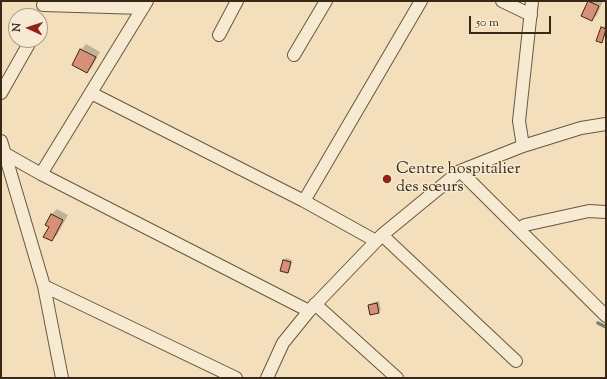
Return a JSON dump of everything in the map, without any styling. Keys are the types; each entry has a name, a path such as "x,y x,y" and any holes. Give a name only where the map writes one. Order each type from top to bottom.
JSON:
{"street":[{"path":"219,35 237,1"},
{"path":"294,55 326,1"},
{"path":"304,201 421,1"},
{"path":"502,1 530,15"},
{"path":"523,146 519,121 532,1"},
{"path":"42,7 145,4"},
{"path":"41,174 145,4"},
{"path":"1,93 26,48"},
{"path":"91,93 379,238 516,361"},
{"path":"272,376 283,343 312,308 379,238 460,171 523,146 581,128 606,124"},
{"path":"1,141 44,286 62,378"},
{"path":"4,153 41,174 312,308 397,378"},
{"path":"460,171 606,316"},
{"path":"520,229 525,225 588,211 606,212"},
{"path":"44,286 236,378"}],"building":[{"path":"588,1 599,6 592,21 581,16"},
{"path":"601,27 606,29 602,43 596,41"},
{"path":"80,49 96,57 87,73 72,65"},
{"path":"51,214 63,220 52,241 43,237 49,227 45,225"},
{"path":"283,260 291,262 288,273 280,271"},
{"path":"377,303 379,313 370,315 368,305"}],"waterway":[{"path":"598,323 606,327"}],"place":[{"name":"Centre hospitalier des sœurs","path":"387,179"}]}
